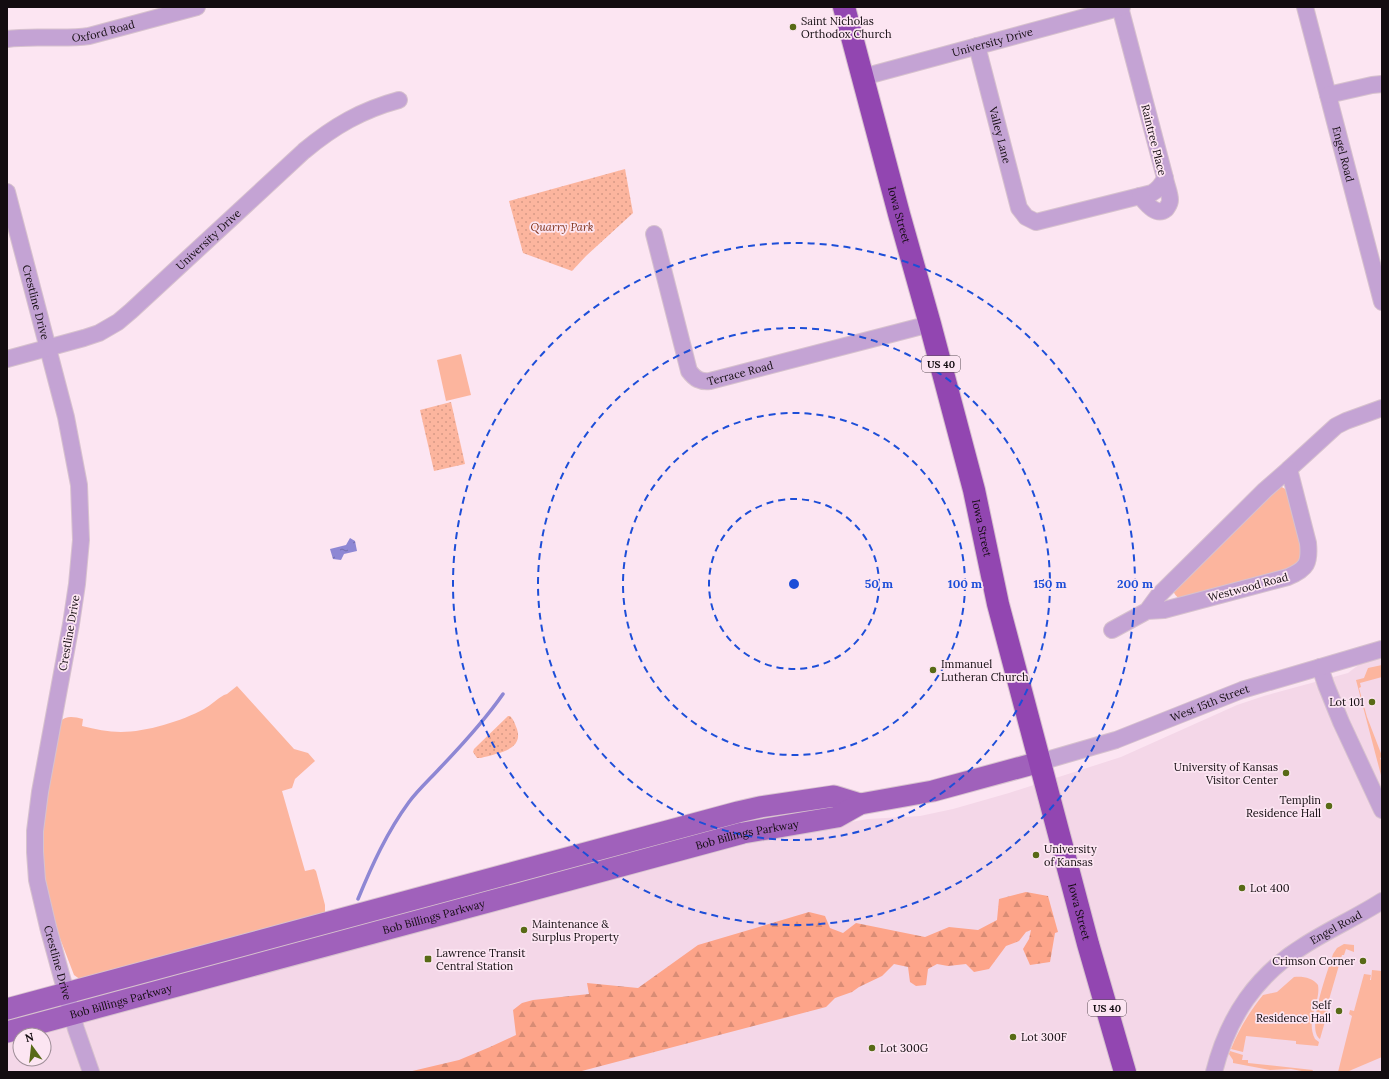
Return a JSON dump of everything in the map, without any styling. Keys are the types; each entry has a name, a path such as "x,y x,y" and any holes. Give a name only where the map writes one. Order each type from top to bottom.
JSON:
{"highway":[{"name":"Iowa Street","path":"844,7 974,490 998,604 1088,944 1125,1072"}],"main road":[{"name":"Bob Billings Parkway","path":"7,1032 743,833 837,817 860,804 933,791 1040,762"},
{"name":"Bob Billings Parkway","path":"7,1009 738,812 768,805 834,796 860,804"}],"street":[{"name":"Oxford Road","path":"7,39 30,37 82,37 197,7"},
{"name":"University Drive","path":"863,77 1121,7"},
{"name":"Raintree Place","path":"1030,220 1036,222 1152,193 1163,184 1164,178 1121,7"},
{"name":"Engel Road","path":"1305,7 1382,302"},
{"name":"Valley Lane","path":"978,46 1019,208 1030,220"},
{"path":"1328,95 1382,84"},
{"name":"University Drive","path":"7,359 99,333 118,322 300,155 324,135 358,114 400,100"},
{"name":"Crestline Drive","path":"7,192 9,208 66,417 74,452 79,485 81,540 77,584 40,792 35,830 35,852 37,880 41,900 72,1015 83,1052 91,1072"},
{"name":"Terrace Road","path":"654,234 689,371 698,380 704,382 930,324"},
{"name":"Westwood Road","path":"1147,611 1158,596 1265,490 1336,426 1382,408"},
{"name":"Westwood Road","path":"1112,630 1147,611 1164,610 1288,577 1304,568 1308,562 1308,543 1289,469"},
{"path":"1166,588 1175,602 1183,604"},
{"name":"West 15th Street","path":"1040,762 1110,742 1242,690 1382,649"},
{"path":"1320,667 1341,722 1382,810"},
{"name":"Engel Road","path":"1214,1072 1225,1037 1234,1020 1243,1004 1266,976 1279,963 1306,944 1360,915 1382,901"}],"shaded area":[{"name":"University of Kansas","path":"1382,657 1382,1072 7,1072 7,1039 12,1038 12,1067 52,1067 52,1027 747,840 868,819 920,816 953,809 1009,793 1121,757 1237,705 1348,673 1361,663"}],"green space":[{"name":"Quarry Park","path":"625,169 633,213 586,256 572,271 523,253 509,201"},
{"path":"461,354 471,395 446,401 437,360"},
{"path":"451,402 465,464 434,471 420,410"},
{"path":"1280,486 1287,490 1304,545 1299,566 1180,599 1177,597 1173,590"},
{"path":"1382,665 1382,677 1360,683 1361,687 1359,688 1367,717 1382,756 1380,758 1382,763 1382,779 1356,680 1364,678 1368,668"},
{"path":"237,686 294,749 308,753 315,761 295,779 292,788 282,791 305,871 314,869 316,871 325,905 325,913 81,980 74,975 56,928 49,906 42,865 43,813 60,722 68,717 83,719 82,726 116,732 131,732 152,728 175,722 195,713 207,707"},
{"path":"508,716 510,716 517,729 518,736 513,747 501,752 477,758 473,752 474,749"},
{"path":"1026,892 1048,896 1058,932 1055,933 1050,962 1030,965 1023,949 1029,939 1031,930 1026,932 1019,941 1006,946 989,969 974,972 966,964 948,966 937,964 928,969 926,985 916,986 910,982 908,967 894,964 882,976 852,992 835,998 826,1007 578,1072 408,1072 459,1060 516,1035 513,1010 522,1003 533,1000 589,994 587,983 638,988 698,945 809,912 825,916 830,928 843,933 856,923 925,937 949,927 978,930 997,920 999,899"},
{"path":"1344,944 1354,945 1354,952 1346,949 1344,955 1342,955 1328,1003 1330,1004 1320,1039 1316,1033 1315,1024 1319,998 1333,954 1337,948"},
{"path":"1372,970 1382,971 1382,1057 1349,1071 1338,1072 1352,1016 1349,1014 1350,1010 1354,1011 1364,974 1371,975 1371,980"},
{"path":"1294,977 1308,978 1318,985 1317,998 1312,1018 1312,1032 1315,1039 1319,1042 1318,1046 1296,1044 1296,1041 1246,1036 1243,1052 1231,1049 1245,1020 1263,995 1277,992"},
{"path":"1230,1051 1243,1055 1242,1060 1248,1060 1248,1063 1313,1070 1312,1072 1307,1072 1291,1069 1270,1070 1233,1063 1233,1060 1229,1054"}],"water":[{"path":"350,538 355,541 357,551 344,554 341,560 333,559 330,549 346,545"}],"waterway":[{"path":"358,899 380,849 401,813 420,789 473,732 503,694"}],"place":[{"name":"Saint Nicholas Orthodox Church","path":"793,27"},
{"name":"Immanuel Lutheran Church","path":"933,670"},
{"name":"Lot 101","path":"1372,702"},
{"name":"University of Kansas Visitor Center","path":"1286,773"},
{"name":"Templin Residence Hall","path":"1329,806"},
{"name":"University of Kansas","path":"1036,855"},
{"name":"Lot 400","path":"1242,888"},
{"name":"Maintenance & Surplus Property","path":"524,930"},
{"name":"Lawrence Transit Central Station","path":"428,959"},
{"name":"Crimson Corner","path":"1363,961"},
{"name":"Self Residence Hall","path":"1339,1011"},
{"name":"Lot 300F","path":"1013,1037"},
{"name":"Lot 300G","path":"872,1048"}]}
